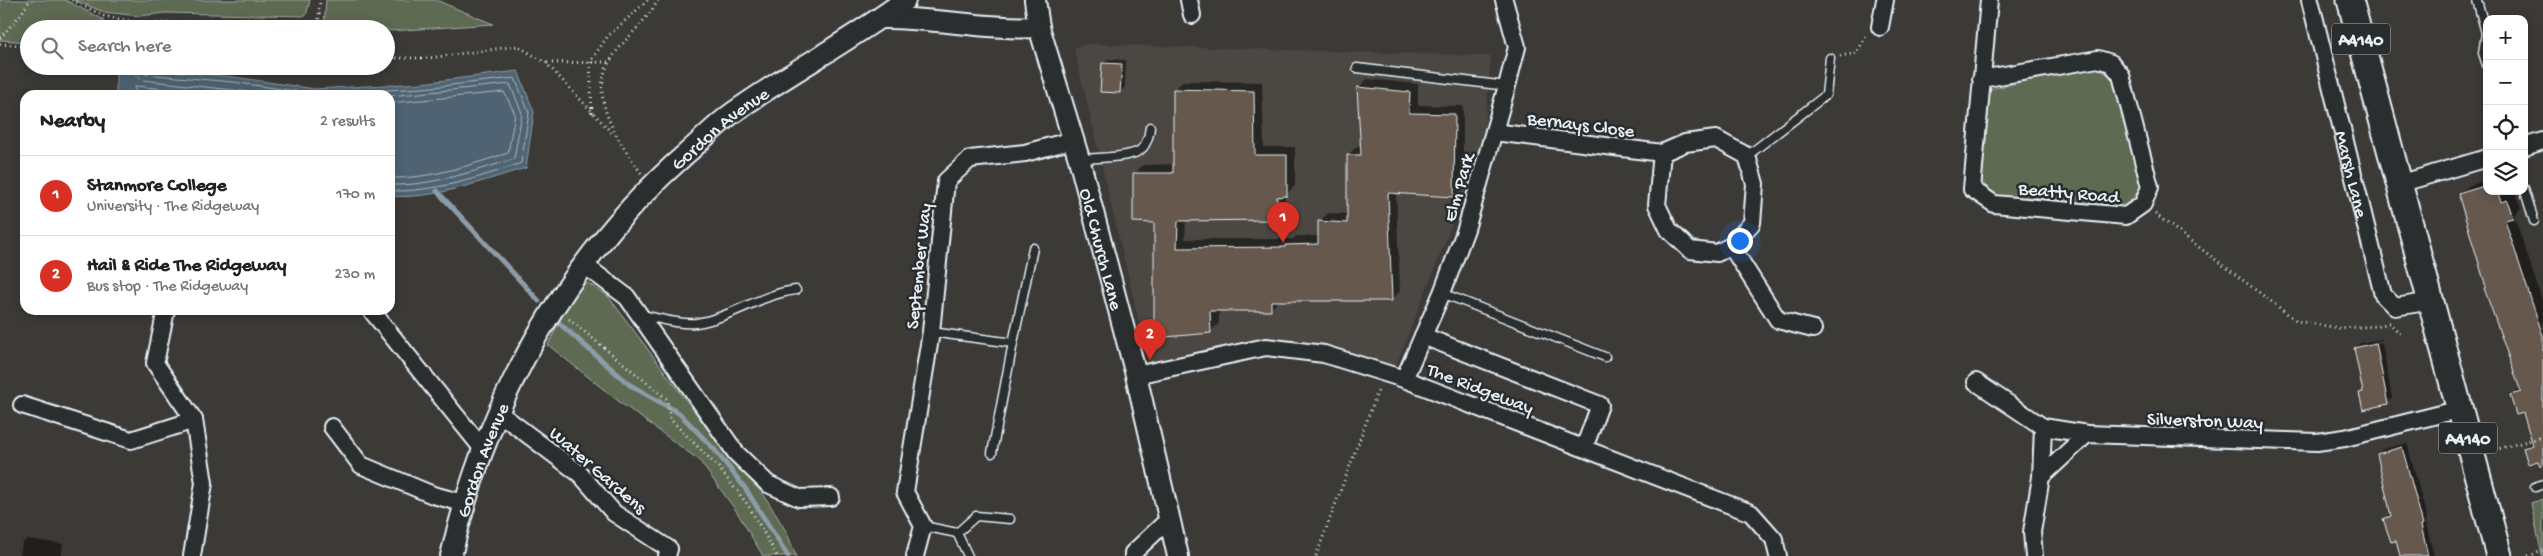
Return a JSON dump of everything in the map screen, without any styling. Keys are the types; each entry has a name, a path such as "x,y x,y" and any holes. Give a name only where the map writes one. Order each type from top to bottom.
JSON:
{"main road":[{"name":"A4140","path":"2350,0 2499,556"}],"street":[{"name":"Gordon Avenue","path":"451,556 463,503 482,448 553,306 583,264 649,185 732,113 880,18 904,0"},
{"name":"Old Church Lane","path":"1035,0 1039,28 1076,150 1136,375 1178,556"},
{"name":"Elm Park","path":"1404,379 1442,293 1466,229 1507,86 1517,47 1504,0"},
{"path":"1880,27 1884,0"},
{"name":"Beatty Road","path":"1981,79 2098,59 2111,63 2121,75 2150,188 2142,204 2126,216 1994,204 1972,188 1981,79 1989,0"},
{"name":"Marsh Lane","path":"2310,0 2384,295 2395,306 2432,301"},
{"path":"880,18 916,18 995,29 1039,28"},
{"name":"Bernays Close","path":"1494,132 1662,153"},
{"path":"1716,139 1747,156 1755,184 1752,223 1731,246 1717,253 1690,250 1669,230 1658,205 1662,153 1685,143 1716,139"},
{"path":"2528,146 2543,141"},
{"name":"September Way","path":"923,526 906,492 931,332 946,181 970,159 1076,150"},
{"path":"2399,184 2483,159"},
{"path":"1731,246 1778,320 1813,329"},
{"path":"583,264 627,297 736,453 768,484 799,498 831,497"},
{"path":"165,315 155,364 194,420 204,483 192,556"},
{"path":"376,315 482,448"},
{"path":"1423,336 1600,405 1584,448"},
{"name":"The Ridgeway","path":"1136,375 1266,347 1324,354 1404,379 1751,513 1774,539 1778,556"},
{"path":"1976,382 2043,427 2041,478 2032,532 2034,556"},
{"path":"22,405 131,440 194,420"},
{"name":"Silverston Way","path":"2043,427 2087,434 2317,442 2345,438 2461,409"},
{"name":"Water Gardens","path":"499,413 580,474 614,513 668,549 667,556"},
{"path":"332,427 361,465 433,495 463,503"},
{"path":"2041,478 2087,434"},
{"path":"1133,556 1133,553 1169,519"},
{"path":"915,556 923,526"}],"lane":[{"path":"2477,0 2486,33 2483,53 2485,60"},
{"path":"1747,156 1826,95 1830,58"},
{"path":"1357,68 1507,86"},
{"path":"1076,150 1131,154 1139,151 1145,144 1150,127"},
{"path":"2526,195 2534,221"},
{"path":"992,453 1013,343 1034,248"},
{"path":"640,315 686,324 698,323 738,310 779,292 796,290"},
{"path":"1442,293 1605,357"},
{"path":"931,332 1013,343"},
{"path":"957,533 976,516 1010,520"},
{"path":"923,526 957,533"},
{"path":"957,533 968,556"}],"path":[{"path":"0,38 21,14 30,0"},
{"path":"72,0 104,16 123,20"},
{"path":"319,20 320,0"},
{"path":"592,113 590,62 607,37 648,0"},
{"path":"614,135 601,90 609,62 658,0"},
{"path":"230,20 259,20"},
{"path":"1830,58 1857,53 1868,31 1880,27"},
{"path":"0,44 20,45"},
{"path":"395,58 429,58 518,46 546,64 614,135 649,185"},
{"path":"546,64 609,62"},
{"path":"2142,204 2297,321 2339,328 2388,323 2401,334"},
{"path":"553,306 668,399 670,419 718,466 748,505 777,556"},
{"path":"1316,556 1385,373"},
{"path":"2489,452 2543,437"},
{"path":"2528,556 2543,551"}],"shaded area":[{"path":"1087,44 1491,56 1483,147 1395,368 1279,340 1149,364 1074,48"}],"green space":[{"path":"0,0 65,0 104,20 20,20 20,41 0,40"},
{"path":"74,0 310,0 306,16 165,13 139,16 104,12"},
{"path":"326,0 436,0 493,24 395,31 395,20 324,20"},
{"path":"2093,65 2115,79 2142,186 2126,207 2000,200 1980,180 1987,90"},
{"path":"586,282 608,296 724,451 764,495 787,533 796,556 763,556 737,512 699,460 617,400 548,345 569,302"},
{"path":"2543,499 2543,556 2542,556 2531,503"}],"water":[{"path":"518,71 534,112 526,168 441,192 424,195 395,196 395,90 116,90 116,75 213,75 315,89 422,83"}],"building":[{"path":"1102,63 1122,64 1120,93 1100,92"},
{"path":"1357,87 1410,92 1409,113 1455,114 1454,197 1388,193 1392,301 1271,301 1271,311 1210,311 1211,333 1154,338 1154,223 1133,222 1133,173 1173,173 1173,89 1254,91 1255,155 1287,155 1287,196 1277,197 1276,220 1178,221 1177,248 1285,247 1285,245 1318,244 1318,221 1347,223 1347,155 1361,155"},
{"path":"2483,186 2483,195 2498,195 2501,202 2507,200 2513,218 2505,220 2543,336 2543,465 2540,466 2538,461 2528,464 2523,448 2533,445 2523,413 2516,415 2510,395 2521,392 2484,288 2486,287 2458,194"},
{"path":"2376,343 2388,404 2363,410 2359,393 2363,392 2354,348"},
{"path":"2402,447 2423,524 2421,525 2428,556 2400,556 2396,541 2391,542 2383,519 2391,516 2377,454"}],"waterway":[{"path":"437,191 539,301"},
{"path":"559,323 630,385 679,413 714,449 745,488 788,556"}],"place":[{"name":"Stanmore College","path":"1283,243"},
{"name":"Hail & Ride The Ridgeway","path":"1150,360"}]}
